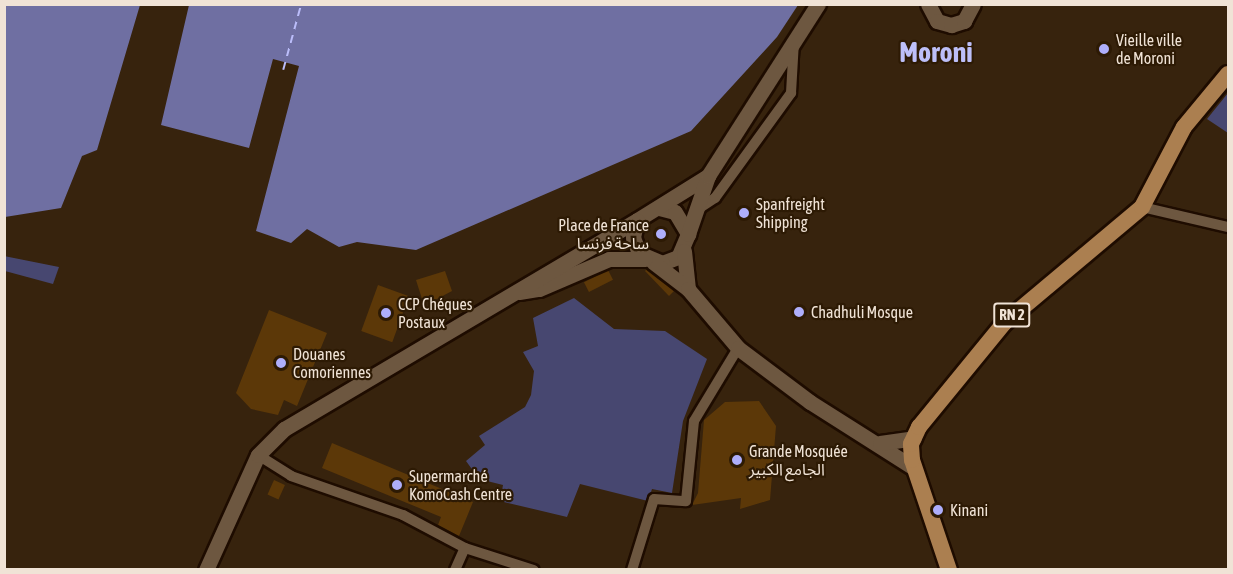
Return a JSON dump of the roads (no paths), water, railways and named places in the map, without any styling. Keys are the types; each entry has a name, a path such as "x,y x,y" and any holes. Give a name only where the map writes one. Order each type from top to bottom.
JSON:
{"main road":[{"path":"688,289 684,250 708,176 815,6"},
{"path":"927,6 937,21 951,25 964,21 974,6"},
{"name":"RN 2","path":"914,438 1004,323 1142,207 1184,127 1228,74"},
{"path":"206,570 258,455 284,429 659,208 708,176"},
{"path":"659,208 682,218 688,234"},
{"path":"637,220 634,245 649,260 688,289 738,348 810,402 880,442 914,468"},
{"path":"513,293 539,289 609,259 670,261 684,250"},
{"path":"880,442 914,438 914,468 949,570"}],"street":[{"path":"695,211 715,198 791,93 794,40"},
{"path":"1142,207 1228,227"},
{"path":"632,570 654,499 686,501 694,421 738,348"},
{"path":"258,455 291,476 404,515 465,548 534,570"},
{"path":"455,570 465,548"}],"place":[{"name":"Vieille ville de Moroni","path":"1104,49"},
{"name":"Spanfreight Shipping","path":"744,213"},
{"name":"Place de France ساحة فرنسا","path":"661,234"},
{"name":"Chadhuli Mosque","path":"799,312"},
{"name":"CCP Chéques Postaux","path":"386,313"},
{"name":"Douanes Comoriennes","path":"281,363"},
{"name":"Grande Mosquée الجامع الكبير","path":"737,460"},
{"name":"Supermarché KomoCash Centre","path":"397,485"},
{"name":"Kinani","path":"938,510"}],"district":[{"name":"Moroni","path":"936,52"}]}
